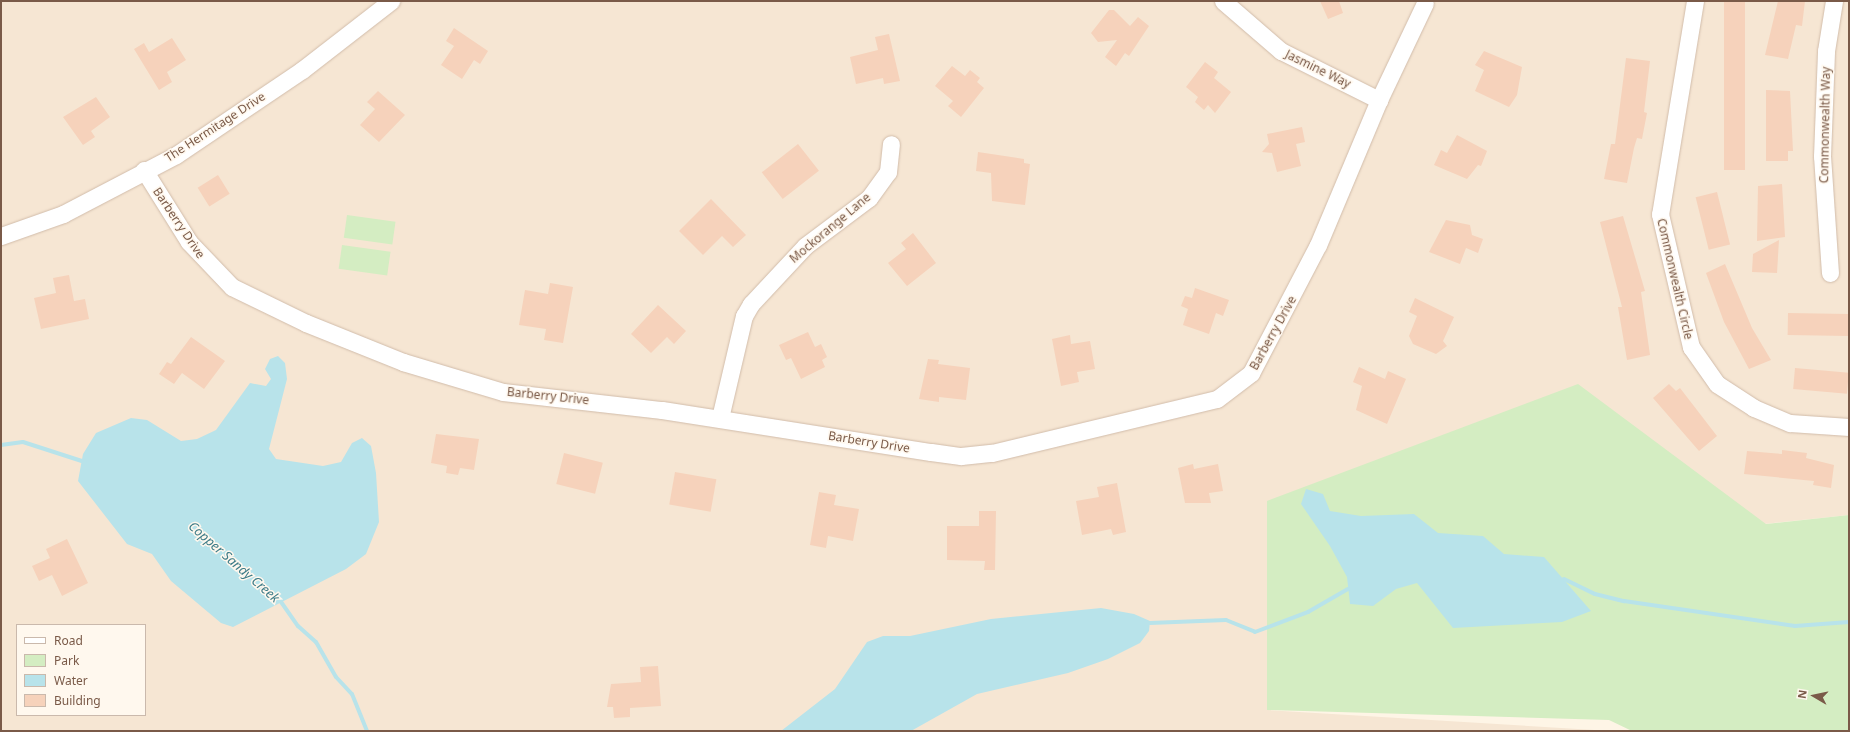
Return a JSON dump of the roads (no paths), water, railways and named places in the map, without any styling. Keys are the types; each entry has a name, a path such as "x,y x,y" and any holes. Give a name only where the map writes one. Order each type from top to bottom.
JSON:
{"street":[{"name":"The Hermitage Drive","path":"1,236 63,214 144,170 176,155 302,70 391,1"},
{"name":"Jasmine Way","path":"1224,1 1281,51 1379,100"},
{"name":"Commonwealth Circle","path":"1695,1 1660,214 1691,347 1717,384 1754,408 1790,423 1849,427"},
{"name":"Commonwealth Way","path":"1830,274 1822,156 1826,51 1834,1"},
{"name":"Barberry Drive","path":"144,170 189,242 216,274 249,298 306,323 403,362 503,392 720,418 961,456 1048,441 1217,399 1251,373 1284,317 1333,213 1379,100 1425,3"},
{"name":"Mockorange Lane","path":"720,418 744,316 751,304 805,246 869,198 888,172 891,144"}],"water":[{"path":"278,356 285,363 287,379 269,449 276,459 323,466 341,462 352,443 362,438 371,446 376,473 379,522 366,554 346,569 233,627 221,623 171,581 152,554 127,544 78,481 83,454 96,433 131,418 147,420 181,441 197,439 216,430 250,383 266,386 271,379 265,369 270,359"},
{"path":"1306,489 1323,494 1330,511 1361,516 1414,514 1438,533 1483,536 1504,554 1544,557 1591,611 1562,622 1453,628 1417,583 1396,589 1373,606 1350,604 1347,577 1330,546 1301,504"},
{"path":"1101,608 1134,614 1150,621 1149,631 1140,643 1108,659 1068,673 977,694 911,731 781,731 835,689 867,642 883,636 910,636 991,619"}],"waterway":[{"name":"Copper Sandy Creek","path":"1,445 23,442 85,462"},
{"path":"1564,579 1595,594 1624,601 1795,626 1849,622"},
{"path":"1150,623 1226,620 1255,632 1308,612 1348,589"},
{"name":"Copper Sandy Creek","path":"279,599 298,626 316,642 336,677 352,694 367,731"}]}
